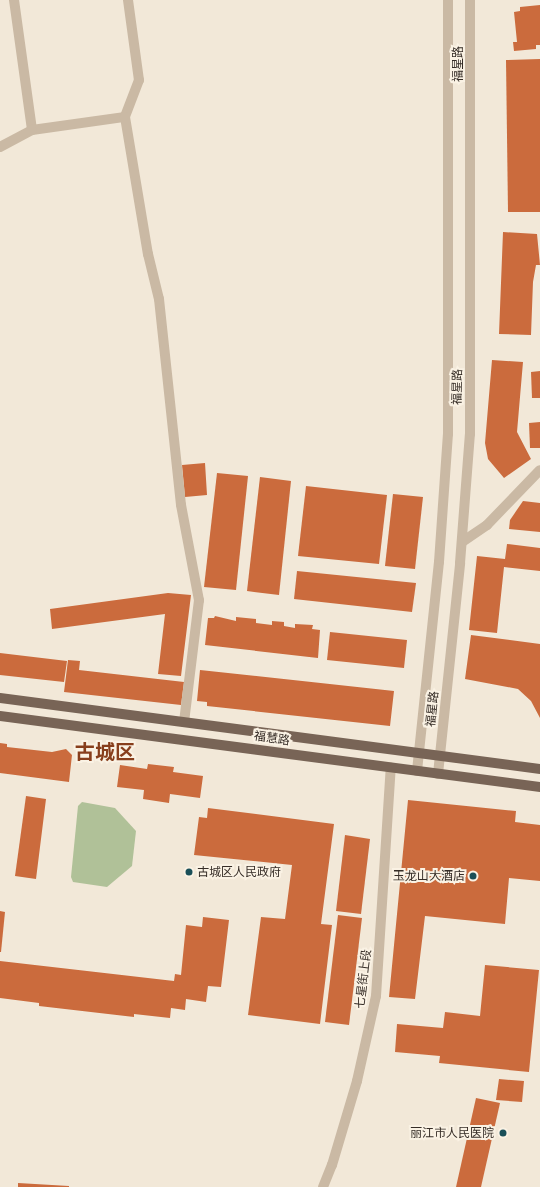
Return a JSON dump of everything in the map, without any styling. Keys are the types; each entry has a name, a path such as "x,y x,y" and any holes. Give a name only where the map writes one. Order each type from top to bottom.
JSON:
{"main road":[{"name":"福慧路","path":"0,698 540,770"},
{"name":"福慧路","path":"0,716 540,788"}],"street":[{"path":"14,0 32,130"},
{"path":"128,0 140,80 125,117 148,254 159,299 181,504 199,600 184,722"},
{"name":"福星路","path":"417,771 448,434 448,0"},
{"name":"福星路","path":"438,774 462,542 470,434 470,0"},
{"path":"0,147 32,130 125,117"},
{"path":"462,542 487,525 540,470"},
{"name":"七星街上段","path":"323,1187 332,1165 357,1081 376,996 391,767"}],"green space":[{"path":"82,802 115,808 136,831 132,866 107,887 73,882 71,877 78,806"}],"building":[{"path":"540,5 540,45 536,45 536,49 514,51 513,42 517,42 514,12 520,11 520,7"},
{"path":"540,59 540,212 508,212 506,60"},
{"path":"503,232 537,234 540,265 536,265 533,282 531,335 499,334"},
{"path":"492,360 523,362 517,432 531,459 504,478 488,459 485,443"},
{"path":"540,371 540,398 532,398 531,372"},
{"path":"540,422 540,448 530,448 529,423"},
{"path":"205,463 207,495 185,497 182,465"},
{"path":"217,473 248,476 236,590 204,587"},
{"path":"260,477 291,481 279,595 247,591"},
{"path":"306,486 387,495 379,564 298,556"},
{"path":"393,494 423,497 415,569 385,566"},
{"path":"523,501 540,503 540,532 509,529 510,520"},
{"path":"507,544 540,548 540,571 504,567 497,633 469,630 477,556 505,559"},
{"path":"297,571 416,583 412,612 294,599"},
{"path":"168,593 191,595 181,676 158,674 165,614 52,629 50,609"},
{"path":"215,616 236,621 236,617 256,619 256,623 272,625 272,621 284,622 284,626 295,628 295,624 313,625 312,629 320,630 318,658 205,645 208,618 214,618"},
{"path":"330,632 407,640 404,668 327,660"},
{"path":"471,635 540,644 540,718 531,701 518,689 465,679"},
{"path":"0,653 67,661 64,682 0,675"},
{"path":"68,660 80,661 79,670 184,682 181,705 64,692"},
{"path":"200,670 394,691 390,726 207,706 207,702 197,701"},
{"path":"0,743 7,744 7,747 52,752 66,749 72,755 69,782 0,773"},
{"path":"148,764 174,767 173,772 203,776 200,798 170,794 169,803 143,799 144,790 117,787 120,765 147,769"},
{"path":"26,796 46,799 36,879 15,876"},
{"path":"408,800 516,811 515,822 540,825 540,881 509,878 505,924 425,916 415,999 389,997"},
{"path":"208,808 334,824 321,924 332,925 320,1024 248,1015 261,917 285,919 292,865 194,855 199,817 207,818"},
{"path":"345,835 370,839 361,914 336,911"},
{"path":"0,911 5,912 1,952 0,952"},
{"path":"338,915 362,918 349,1025 325,1022"},
{"path":"203,917 229,920 221,987 208,986 206,1002 186,999 185,1010 171,1008 170,1018 134,1014 134,1017 39,1006 39,1003 0,998 0,961 174,981 175,974 181,975 186,925 202,927"},
{"path":"485,965 539,970 529,1072 439,1063 440,1056 395,1052 397,1024 443,1028 445,1012 480,1016"},
{"path":"499,1079 524,1081 522,1102 496,1100"},
{"path":"476,1098 500,1103 481,1187 456,1187"},
{"path":"18,1183 69,1186 69,1187 18,1187"}],"place":[{"name":"古城区人民政府","path":"189,872"},
{"name":"玉龙山大酒店","path":"473,876"},
{"name":"丽江市人民医院","path":"503,1133"}],"district":[{"name":"古城区","path":"105,751"}]}
